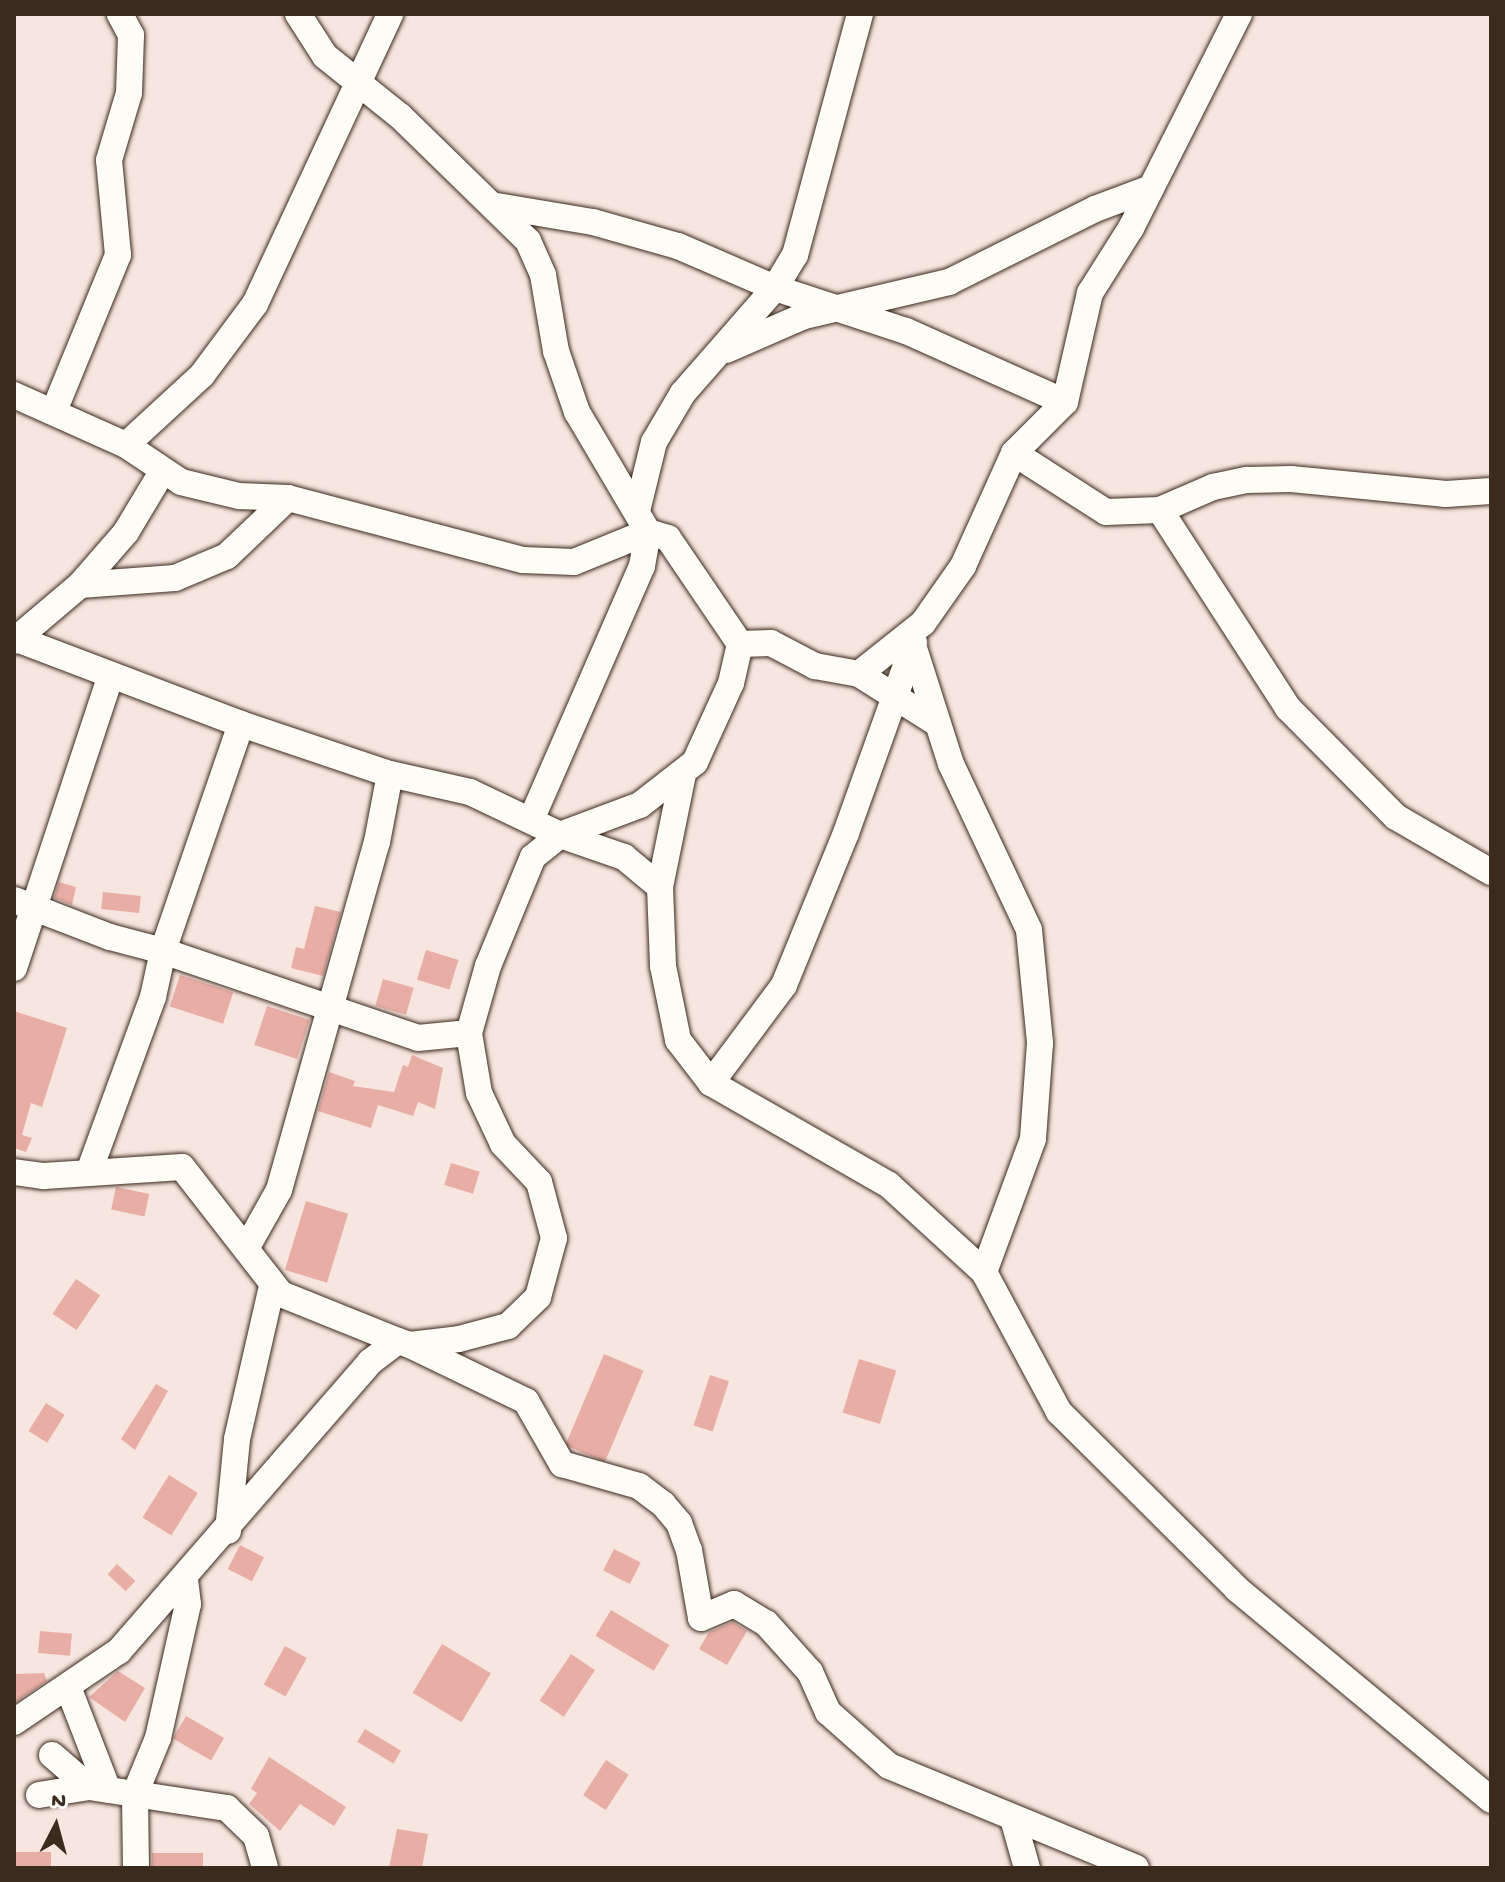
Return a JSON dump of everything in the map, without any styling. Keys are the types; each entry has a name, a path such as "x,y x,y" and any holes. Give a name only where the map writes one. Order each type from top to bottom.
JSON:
{"street":[{"path":"54,411 118,255 109,160 129,93 131,46 120,14"},
{"path":"14,1722 119,1651 228,1531 370,1362 404,1343 508,1326 538,1297 554,1238 539,1182 503,1144 479,1093 469,1033 488,966 533,857 560,835 640,805 695,762 725,697 740,644 668,538 643,522 577,412 533,252 497,206 325,56 298,14"},
{"path":"126,445 202,375 255,304 390,14"},
{"path":"531,820 642,566 643,522 654,442 683,393 775,288 804,232 860,14"},
{"path":"711,1083 784,985 918,634 963,566 1014,453 1065,402 1090,293 1151,188 1239,14"},
{"path":"719,353 837,307 949,282 1095,209 1151,188"},
{"path":"497,206 643,235 775,288 906,331 1065,402"},
{"path":"14,395 126,445 162,472 214,491 288,498 420,535 552,564 574,562 643,522"},
{"path":"1014,453 1106,512 1160,510 1213,487 1247,480 1291,479 1446,494 1491,491"},
{"path":"162,472 126,532 80,585 15,640 241,724 390,774 470,792 560,835 624,857 660,887"},
{"path":"80,585 175,578 227,556 288,498"},
{"path":"1160,510 1288,708 1396,817 1491,872"},
{"path":"859,674 918,634"},
{"path":"918,634 935,722 1029,930 1040,1043 1033,1139 984,1272"},
{"path":"740,644 771,643 815,666 859,674 894,700 935,722"},
{"path":"14,968 24,905 110,677"},
{"path":"90,1169 153,997 163,951 241,724"},
{"path":"247,1247 279,1190 377,842 390,774"},
{"path":"683,774 660,887 663,966 678,1040 711,1083 889,1185 984,1272 1059,1412 1237,1589 1491,1800"},
{"path":"24,905 330,1005 418,1038 469,1033"},
{"path":"14,1172 44,1176 90,1169 182,1167 247,1247 272,1286 296,1303 404,1343 526,1401 562,1464 639,1486 663,1504 679,1523 689,1550 701,1618 734,1604 766,1623 810,1672 828,1712 889,1766 970,1797 1014,1822 1136,1868"},
{"path":"228,1531 237,1439 272,1286"},
{"path":"136,1868 135,1794 158,1738 188,1604 185,1580"},
{"path":"68,1687 98,1789"},
{"path":"52,1755 98,1789"},
{"path":"39,1795 98,1789 227,1808 256,1836 265,1868"},
{"path":"1014,1822 1027,1868"}],"building":[{"path":"59,882 76,887 72,905 54,898"},
{"path":"103,892 141,896 139,913 101,909"},
{"path":"315,906 341,912 323,976 291,968 296,947 304,949"},
{"path":"426,950 459,960 449,990 417,980"},
{"path":"180,975 233,992 223,1024 170,1006"},
{"path":"383,979 414,988 406,1015 375,1006"},
{"path":"267,1006 310,1020 297,1059 254,1045"},
{"path":"14,1011 67,1028 42,1107 31,1103 22,1135 32,1138 26,1152 14,1148"},
{"path":"412,1055 443,1068 435,1109 418,1102 413,1116 378,1105 371,1128 318,1111 329,1072 355,1081 353,1086 394,1092 403,1065 408,1067"},
{"path":"451,1163 480,1172 473,1194 444,1185"},
{"path":"116,1187 149,1194 144,1217 111,1209"},
{"path":"306,1201 348,1214 327,1283 285,1270"},
{"path":"76,1279 100,1295 77,1330 53,1314"},
{"path":"604,1354 644,1371 605,1462 565,1445"},
{"path":"859,1359 896,1370 880,1424 843,1413"},
{"path":"710,1375 729,1381 713,1432 694,1425"},
{"path":"156,1384 168,1391 135,1450 121,1439"},
{"path":"46,1403 65,1415 47,1443 29,1431"},
{"path":"169,1475 198,1493 171,1535 143,1517"},
{"path":"240,1545 264,1557 252,1581 228,1569"},
{"path":"614,1549 641,1563 630,1584 603,1570"},
{"path":"117,1564 135,1581 126,1591 107,1574"},
{"path":"611,1610 669,1645 654,1671 596,1636"},
{"path":"733,1622 747,1631 727,1665 699,1649 709,1632"},
{"path":"40,1631 72,1634 70,1656 38,1653"},
{"path":"442,1644 491,1673 462,1722 413,1693"},
{"path":"285,1646 307,1658 286,1697 264,1684"},
{"path":"571,1654 595,1670 564,1717 540,1700"},
{"path":"118,1671 145,1688 125,1722 89,1697"},
{"path":"44,1673 47,1681 14,1703 14,1674"},
{"path":"186,1716 224,1738 211,1761 173,1739"},
{"path":"365,1729 401,1751 393,1763 357,1742"},
{"path":"269,1757 346,1807 334,1826 300,1804 280,1831 249,1804 257,1793 251,1789"},
{"path":"606,1760 629,1775 606,1810 583,1795"},
{"path":"397,1829 428,1834 422,1868 389,1868"},
{"path":"14,1852 51,1852 51,1868 14,1868"},
{"path":"152,1853 203,1853 203,1868 152,1868"}]}
